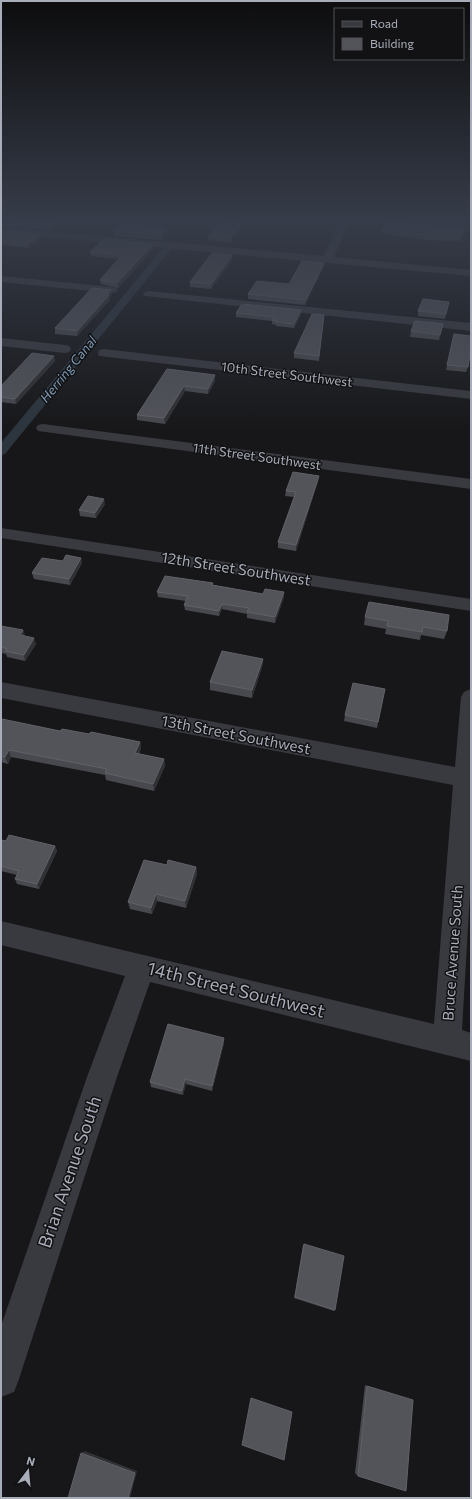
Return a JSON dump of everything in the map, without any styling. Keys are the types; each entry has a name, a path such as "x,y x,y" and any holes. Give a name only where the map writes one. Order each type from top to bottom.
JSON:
{"street":[{"path":"149,294 471,327"},
{"path":"1,342 65,349"},
{"name":"10th Street Southwest","path":"104,353 471,395"},
{"name":"11th Street Southwest","path":"43,428 471,484"},
{"name":"12th Street Southwest","path":"1,533 471,605"},
{"name":"13th Street Southwest","path":"1,690 468,778"},
{"name":"Bruce Avenue South","path":"459,1044 471,697"},
{"name":"14th Street Southwest","path":"1,933 459,1044"},
{"name":"Brian Avenue South","path":"1,1379 102,1077 142,967"}],"building":[{"path":"88,292 109,292 107,295 109,295 77,331 55,328"},
{"path":"249,292 310,292 306,300 248,294"},
{"path":"423,299 449,302 446,314 418,311"},
{"path":"242,304 301,310 294,324 276,322 277,321 272,320 274,317 236,313"},
{"path":"312,314 324,315 319,356 294,353"},
{"path":"415,321 443,324 440,335 411,331"},
{"path":"454,334 471,336 468,367 447,365"},
{"path":"32,353 54,356 15,399 1,397 1,386"},
{"path":"167,369 215,375 208,389 184,386 164,418 137,415"},
{"path":"293,472 319,476 296,545 278,542 296,492 286,491"},
{"path":"88,496 104,499 95,513 79,510"},
{"path":"66,555 81,558 69,579 32,573 42,558 63,561"},
{"path":"165,576 213,583 212,585 263,594 265,589 284,592 275,617 247,612 249,608 222,604 219,611 184,605 188,596 157,592"},
{"path":"369,602 449,615 447,631 423,627 422,632 387,626 388,621 365,617"},
{"path":"1,626 23,630 20,635 34,638 24,655 5,651 7,649 1,647"},
{"path":"222,651 263,659 252,690 210,682"},
{"path":"353,683 385,689 378,722 345,715"},
{"path":"2,719 60,731 62,729 89,734 91,732 140,742 135,753 164,759 153,784 105,773 107,769 9,750 5,757 1,756"},
{"path":"9,835 55,846 37,884 15,879 19,871 1,866 1,840 6,841"},
{"path":"144,860 167,865 168,860 196,867 185,901 156,894 151,908 128,902"},
{"path":"168,1024 224,1038 212,1086 185,1079 182,1091 150,1082"},
{"path":"304,1244 344,1256 335,1310 295,1297"},
{"path":"367,1386 413,1400 406,1491 358,1476"},
{"path":"251,1398 292,1412 284,1460 242,1445"},
{"path":"81,1453 135,1473 128,1498 68,1498"}],"waterway":[{"name":"Herring Canal","path":"1,451 132,292"}]}
